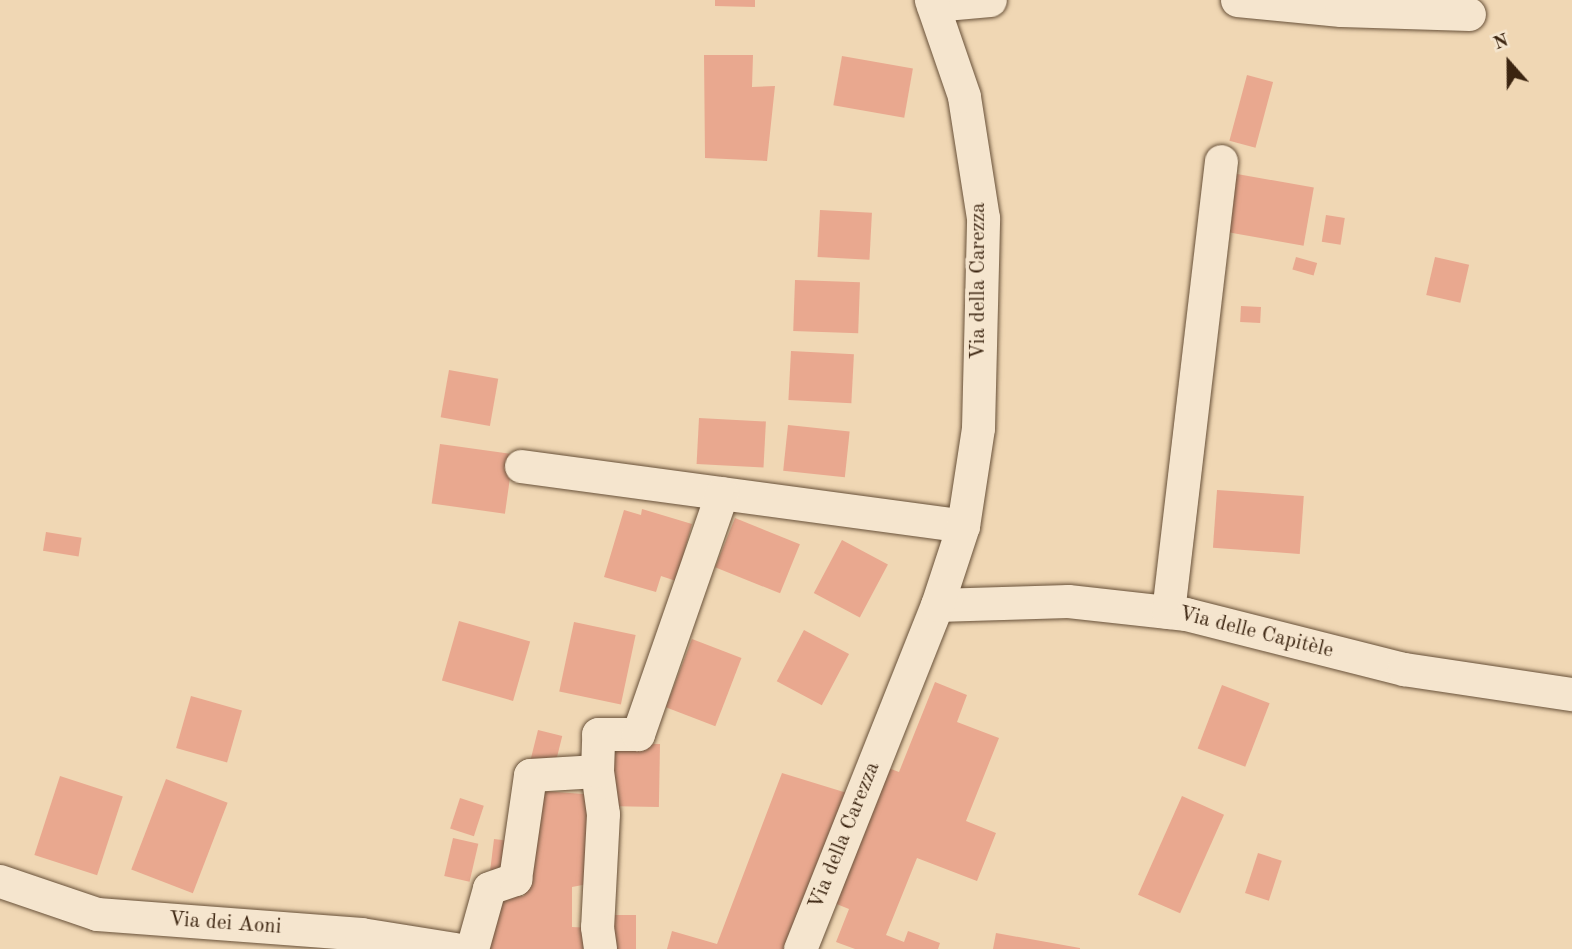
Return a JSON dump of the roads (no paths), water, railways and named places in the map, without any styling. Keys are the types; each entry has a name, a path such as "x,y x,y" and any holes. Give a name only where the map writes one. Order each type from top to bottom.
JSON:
{"street":[{"path":"932,3 990,0"},
{"path":"1237,0 1341,10 1469,13"},
{"name":"Via della Carezza","path":"800,949 937,605 963,526 978,428 983,218 964,96 932,3"},
{"path":"1168,612 1221,161"},
{"path":"522,466 963,526"},
{"path":"600,949 597,927 603,814 597,771 598,734 638,734 722,494"},
{"name":"Via delle Capitèle","path":"937,605 1068,601 1168,612 1404,669 1572,694"},
{"path":"472,949 489,888 515,879 530,775 597,771"},
{"name":"Via dei Aoni","path":"0,881 97,914 361,934 455,949"}]}
